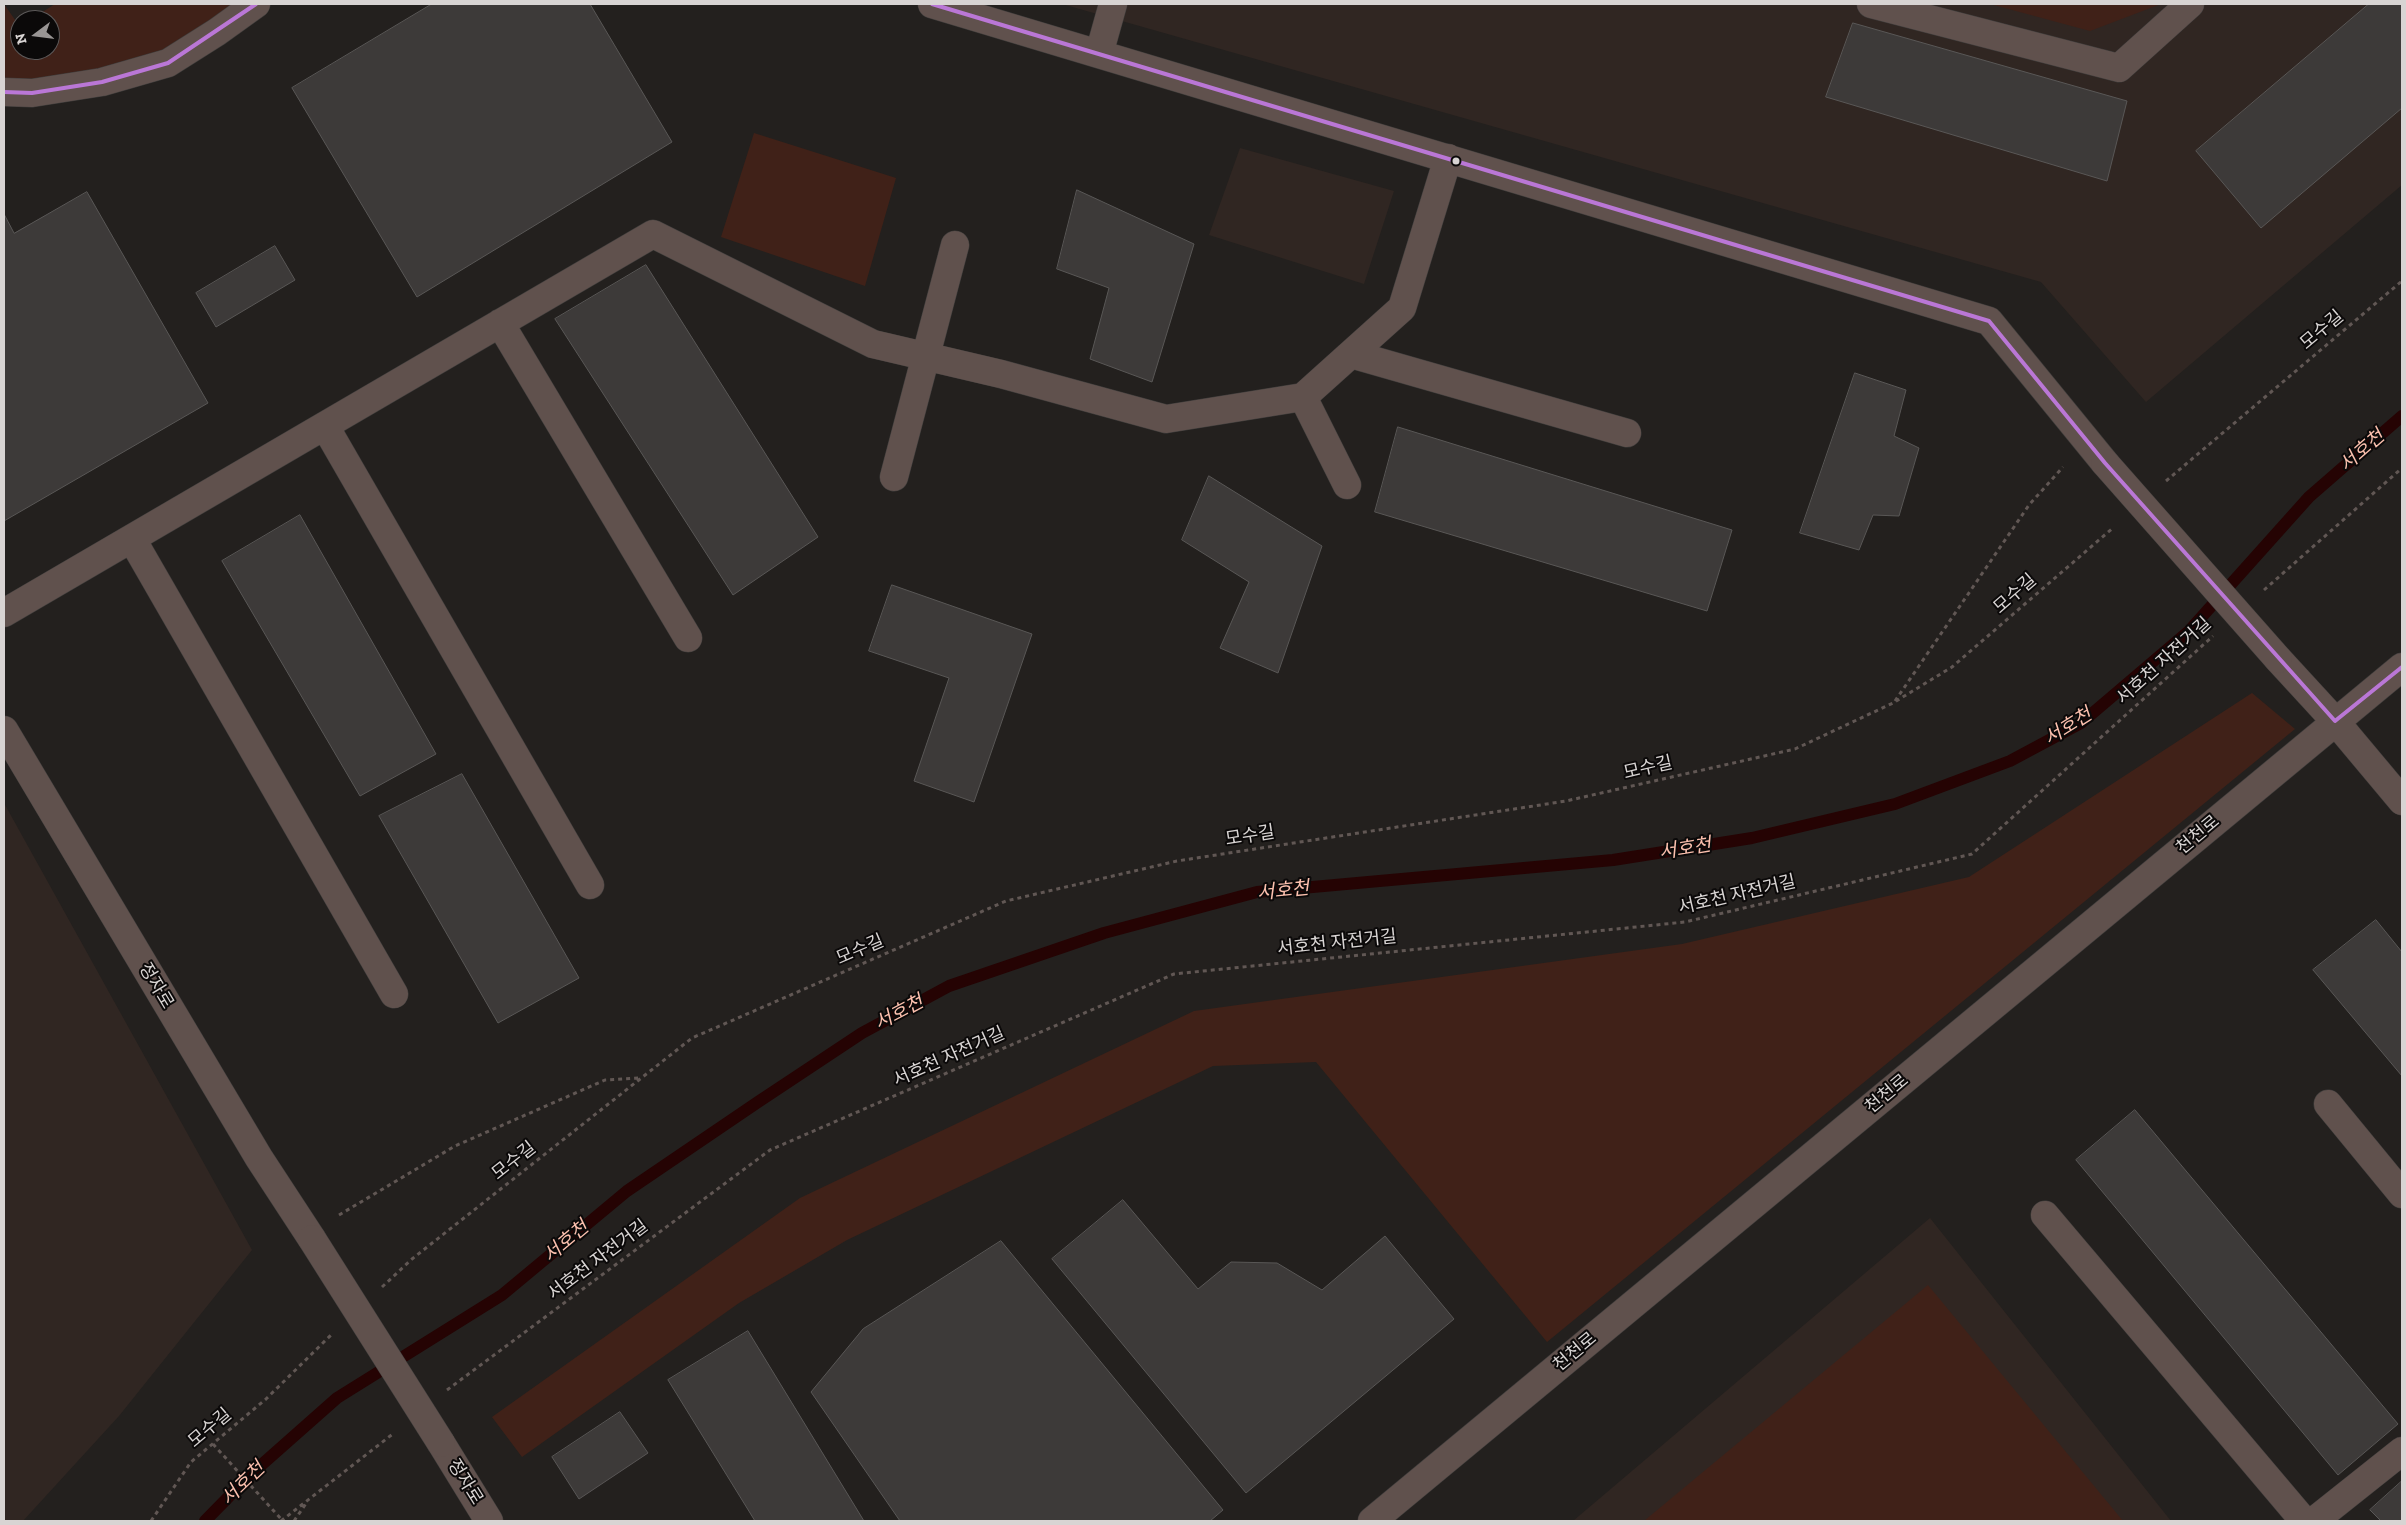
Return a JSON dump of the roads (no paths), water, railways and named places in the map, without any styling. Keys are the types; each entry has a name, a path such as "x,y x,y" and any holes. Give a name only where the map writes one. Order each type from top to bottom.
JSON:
{"street":[{"path":"4,92 32,93 102,82 168,63 217,32 256,4"},
{"path":"932,4 1989,321 2105,463 2335,722 2402,801"},
{"path":"1099,54 1113,4"},
{"path":"1871,4 2119,68 2190,4"},
{"path":"4,613 653,234 873,344 1166,419 1303,397 1402,308 1448,158"},
{"path":"894,477 955,245"},
{"path":"500,323 688,638"},
{"path":"1351,354 1627,433"},
{"path":"1303,397 1347,485"},
{"path":"326,426 590,885"},
{"path":"132,539 394,994"},
{"name":"천천로","path":"1372,1521 2402,666"},
{"name":"정자로","path":"4,730 259,1158 489,1521"},
{"path":"2328,1104 2402,1194"},
{"path":"2045,1216 2304,1521"},
{"path":"2314,1521 2402,1451"}],"waterway":[{"name":"서호천","path":"205,1521 250,1475 337,1398 502,1295 627,1191 758,1102 862,1033 949,986 1104,933 1257,892 1613,860 1752,838 1895,804 2010,761 2081,723 2189,631 2309,497 2402,416"}]}
